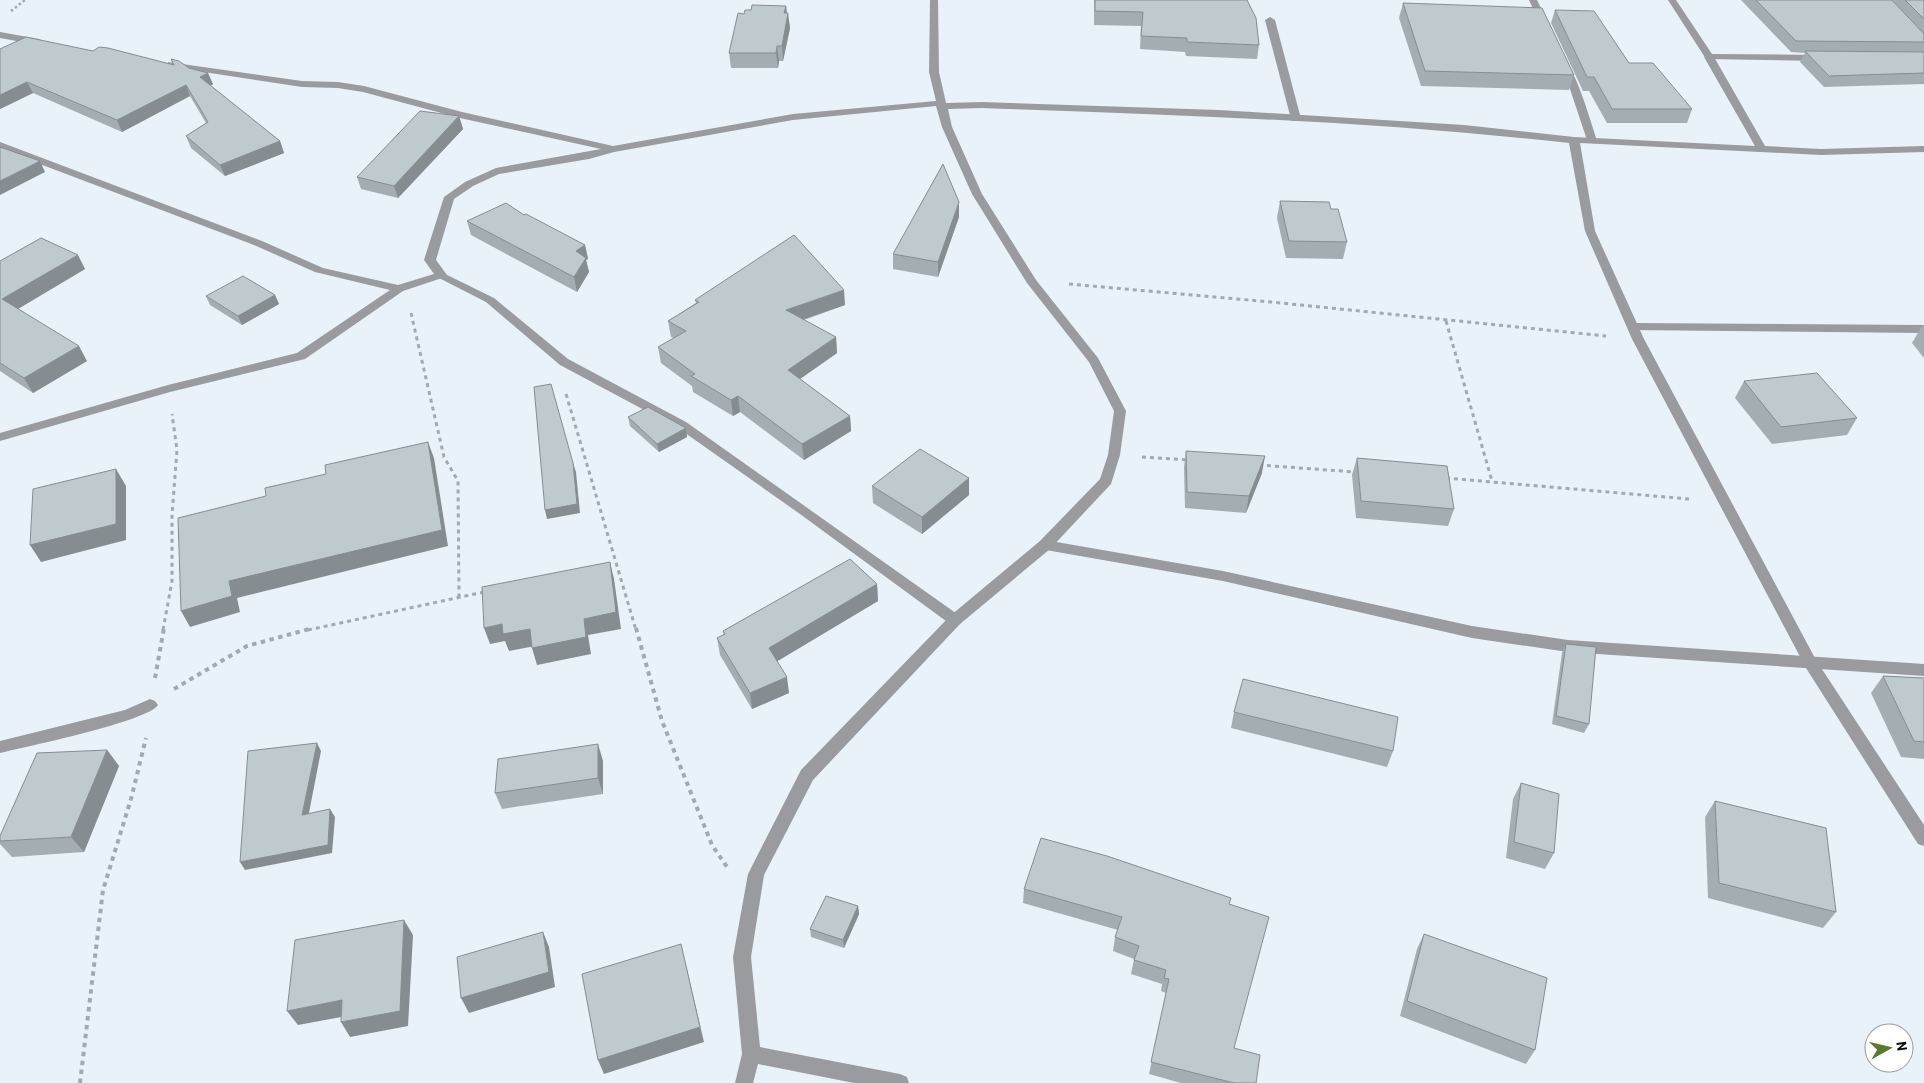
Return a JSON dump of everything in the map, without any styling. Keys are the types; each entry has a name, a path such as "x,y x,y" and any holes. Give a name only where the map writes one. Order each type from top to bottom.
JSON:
{"street":[{"path":"744,1083 750,1054 742,957 756,874 807,775 955,620 1045,545 1106,481 1114,455 1120,411 1094,361 1031,281 977,194 947,127 934,72 934,0"},
{"path":"1533,0 1550,36"},
{"path":"1672,0 1761,148"},
{"path":"1270,20 1296,119"},
{"path":"0,35 49,43"},
{"path":"1558,53 1574,86 1592,140"},
{"path":"1708,58 1836,58"},
{"path":"157,62 264,79 364,89 521,130 613,150"},
{"path":"955,620 805,511 682,425 564,362 490,300 441,275 430,260 449,197 469,184 496,171 589,156 793,117 941,104 1150,111 1464,128 1574,140 1822,152 1924,149"},
{"path":"1574,140 1590,231 1636,333 1811,664 1924,839"},
{"path":"0,145 258,243 319,270 399,289"},
{"path":"0,437 168,389 301,356 399,289 441,275"},
{"path":"1636,333 1924,329"},
{"path":"1045,545 1223,576 1472,632 1568,646 1811,664 1924,670"},
{"path":"0,747 128,715 150,705"},
{"path":"750,1054 900,1083"}],"path":[{"path":"1031,281 1271,302 1446,321 1636,333"},
{"path":"399,289 411,311 444,457 458,481 459,597"},
{"path":"1446,321 1492,481"},
{"path":"564,362 558,369 618,564 662,721 712,845 730,872 756,874"},
{"path":"80,1083 103,890 134,790 150,722 150,705 172,581 172,515 177,450 168,389"},
{"path":"1114,455 1194,460"},
{"path":"1253,464 1362,472"},
{"path":"1442,478 1726,502"},
{"path":"608,566 618,564"},
{"path":"150,705 200,672 247,646 329,624 487,591"}],"building":[{"path":"1095,0 1247,0 1256,18 1259,45 1187,42 1187,38 1141,36 1143,12 1095,11"},
{"path":"1756,0 1892,0 1924,34 1924,42 1796,41"},
{"path":"1905,0 1924,0 1924,19"},
{"path":"1403,3 1542,8 1574,75 1425,71"},
{"path":"752,5 786,6 784,13 788,13 782,46 777,46 776,53 729,53 738,13 744,14 745,10 751,10"},
{"path":"1555,10 1594,11 1629,63 1653,63 1692,109 1612,109 1594,77 1587,77"},
{"path":"26,37 93,51 99,47 108,48 174,65 171,59 179,61 189,68 208,73 200,77 280,141 220,165 186,136 208,122 186,85 117,120 27,82 0,95 0,49"},
{"path":"1805,51 1924,52 1924,73 1829,76"},
{"path":"420,111 459,116 394,186 357,177"},
{"path":"0,147 40,161 0,181"},
{"path":"943,164 959,202 938,262 893,254"},
{"path":"1280,201 1329,202 1331,209 1338,209 1347,242 1289,241"},
{"path":"506,203 524,215 526,214 585,245 576,251 586,258 574,277 467,221"},
{"path":"794,235 844,290 786,310 836,337 788,370 850,416 802,444 738,396 731,400 691,376 695,374 658,347 686,331 668,321 699,302 695,300"},
{"path":"41,238 78,255 2,299 79,346 24,378 0,363 0,261"},
{"path":"243,276 275,295 238,316 206,296"},
{"path":"1817,373 1857,418 1781,427 1744,381"},
{"path":"551,384 573,463 577,504 545,510 534,387"},
{"path":"648,407 686,428 657,444 628,417"},
{"path":"428,442 442,530 229,581 232,596 181,611 178,518 266,496 265,488 326,474 325,465"},
{"path":"920,449 969,478 922,517 872,486"},
{"path":"1186,451 1265,456 1249,496 1187,492"},
{"path":"1357,458 1447,466 1454,509 1361,501"},
{"path":"116,469 116,524 30,545 33,489"},
{"path":"850,559 877,584 769,648 787,677 750,693 717,638 725,634 723,631"},
{"path":"610,562 616,612 584,619 586,637 532,648 530,629 503,634 502,624 484,628 482,587"},
{"path":"1566,644 1596,647 1589,724 1556,716"},
{"path":"1883,676 1924,678 1924,742 1914,741"},
{"path":"1243,679 1398,717 1393,751 1234,712"},
{"path":"317,743 302,815 330,809 328,845 240,862 248,751"},
{"path":"598,744 598,778 495,793 498,759"},
{"path":"107,750 71,837 0,841 0,836 37,753"},
{"path":"1521,783 1559,794 1554,853 1514,842"},
{"path":"1715,801 1826,828 1836,912 1719,883"},
{"path":"1041,838 1107,856 1231,898 1229,904 1269,917 1234,1048 1260,1055 1256,1083 1234,1083 1151,1062 1169,979 1164,978 1166,970 1134,960 1139,946 1115,937 1122,917 1024,889"},
{"path":"826,896 858,906 843,940 810,929"},
{"path":"404,920 400,1011 341,1022 342,1000 287,1011 295,940"},
{"path":"543,932 549,972 461,998 457,957"},
{"path":"1424,934 1547,978 1535,1050 1407,1001"},
{"path":"681,944 700,1027 598,1060 582,974"}]}
